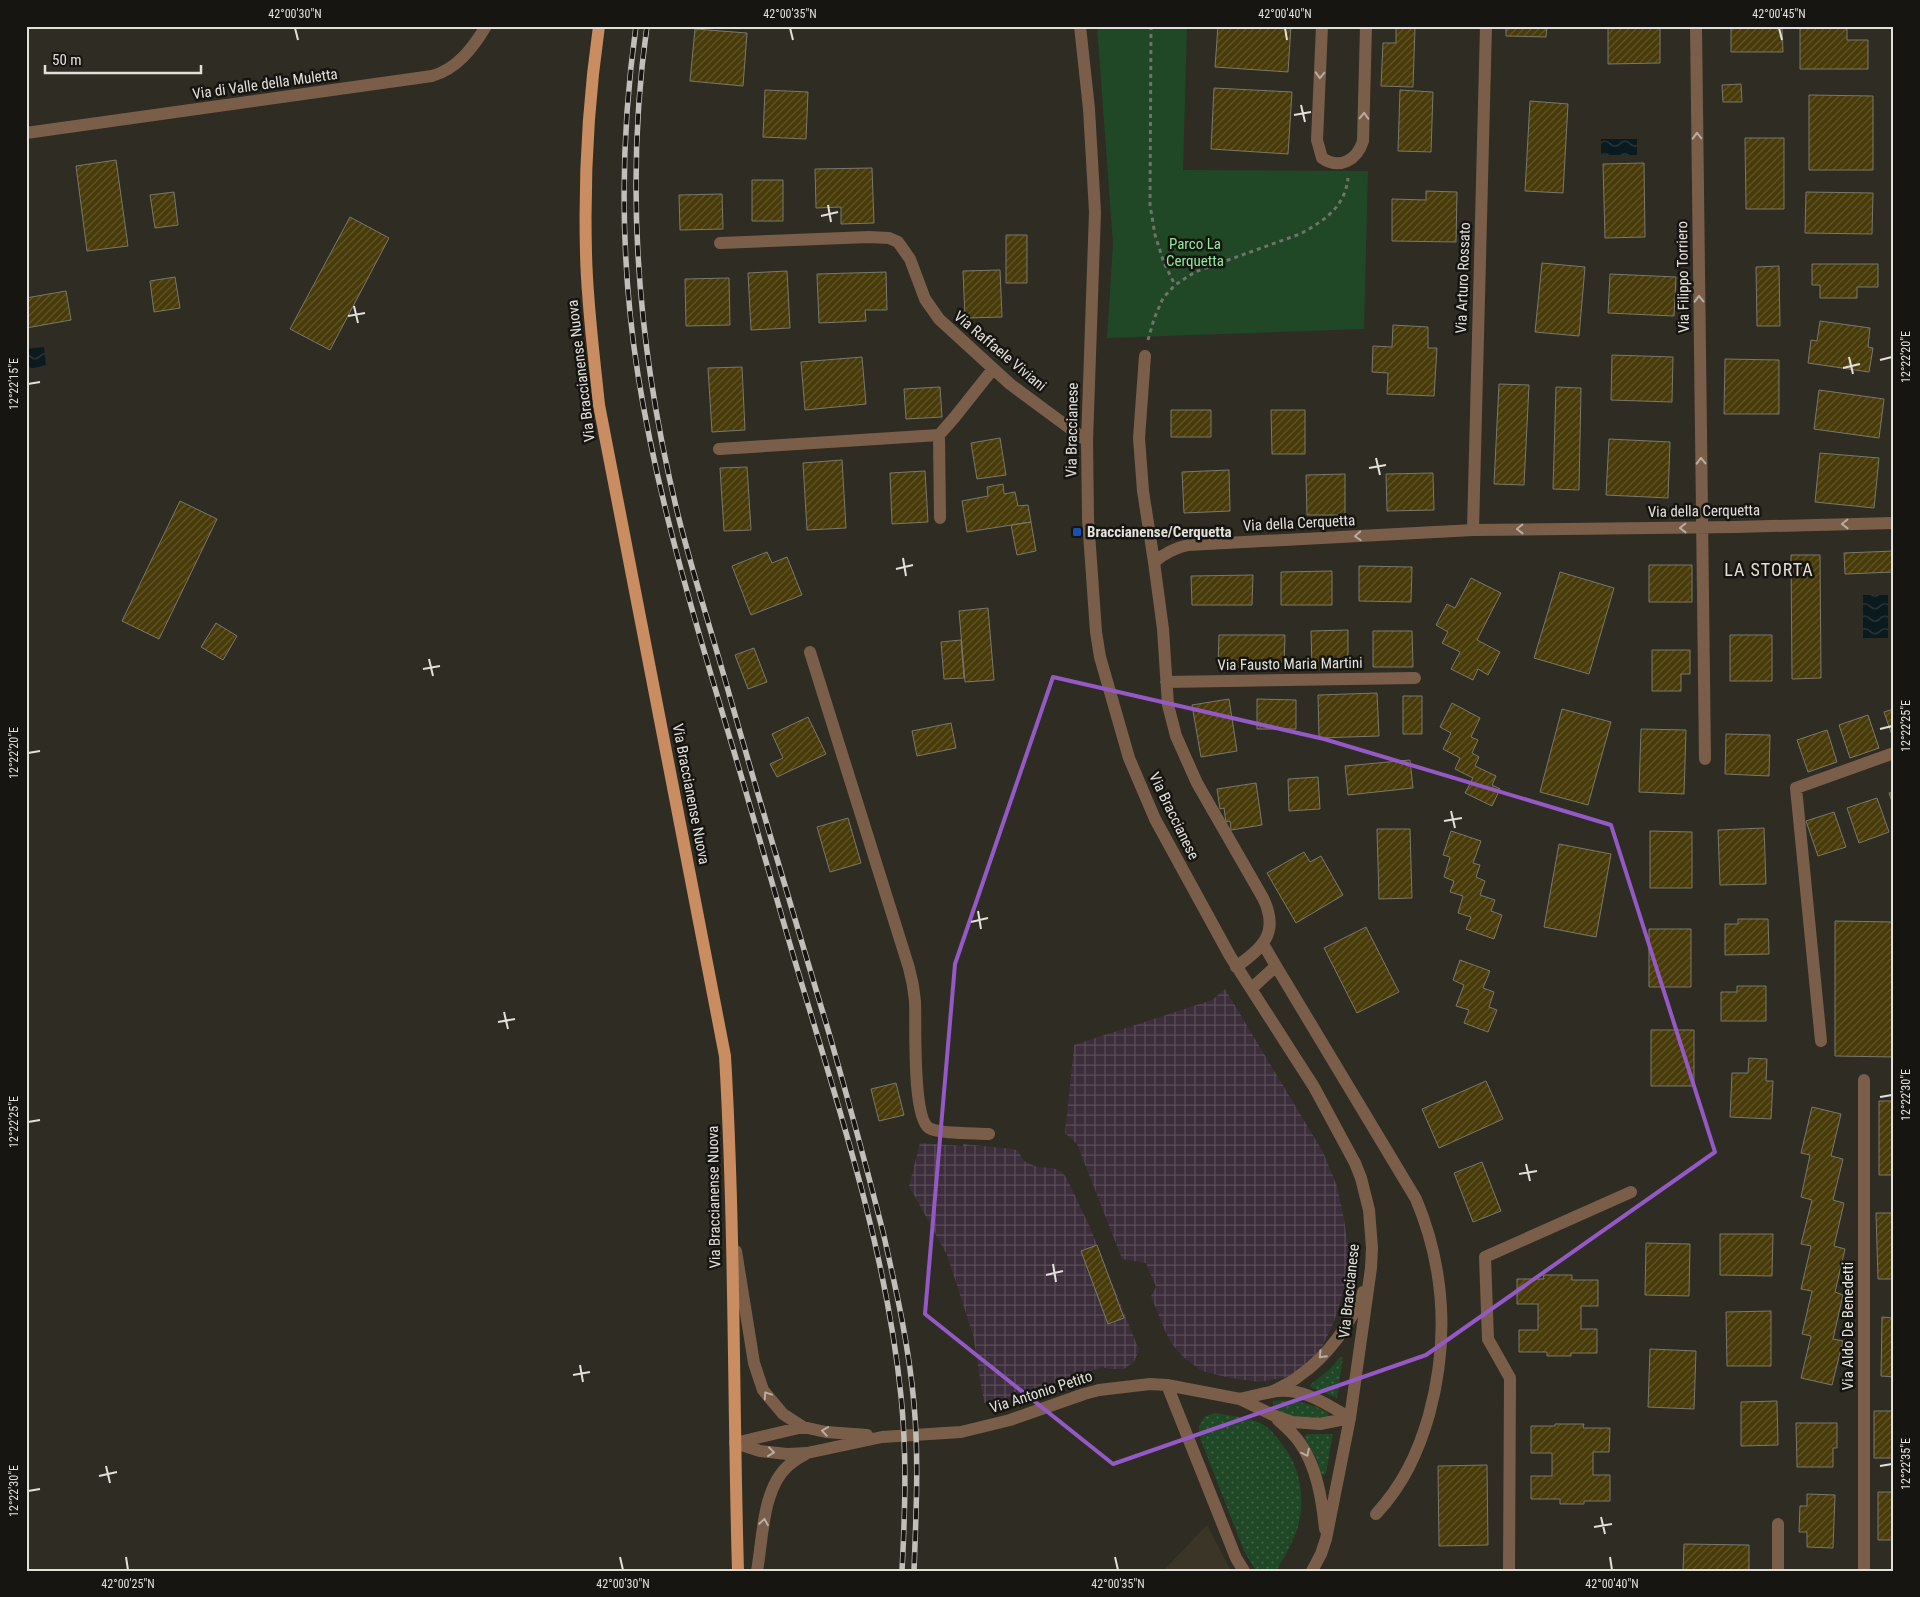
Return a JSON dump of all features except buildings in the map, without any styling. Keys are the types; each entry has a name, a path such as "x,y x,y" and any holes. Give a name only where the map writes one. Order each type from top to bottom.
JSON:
{"main road":[{"name":"Via Braccianense Nuova","path":"600,26 589,97 585,199 588,290 599,405 725,1056 731,1150 738,1571"}],"street":[{"name":"Via di Valle della Muletta","path":"26,133 432,76 447,70 459,61 470,50 486,26"},
{"name":"Via Braccianese","path":"1080,26 1095,212 1087,441 1088,519 1096,632 1102,665 1118,727 1141,789 1155,819 1236,967 1314,1087 1355,1163 1369,1210 1372,1248 1371,1268 1350,1418 1326,1539 1312,1571"},
{"path":"1322,26 1317,140 1322,158 1331,163 1348,161 1354,157 1360,150 1363,141 1366,26"},
{"name":"Via Arturo Rossato","path":"1473,530 1486,26"},
{"name":"Via Filippo Torriero","path":"1696,26 1705,759"},
{"name":"Via Raffaele Viviani","path":"720,244 869,236 894,240 905,251 918,278 922,294 939,320 1010,384 1087,441"},
{"path":"1145,356 1139,438 1143,491 1163,629 1166,682 1171,720 1186,760 1209,805 1266,903 1269,915 1270,927 1263,944 1236,967"},
{"path":"940,518 939,435 993,369"},
{"path":"720,449 939,435"},
{"name":"Via della Cerquetta","path":"1154,562 1174,548 1188,546 1473,530 1894,523"},
{"path":"810,652 909,968 915,1001 918,1093 922,1118 925,1125 936,1131 989,1134"},
{"name":"Via Fausto Maria Martini","path":"1166,682 1415,678"},
{"path":"1821,1041 1796,788 1894,753"},
{"path":"1263,944 1412,1193 1426,1227 1437,1266 1442,1346 1436,1388 1416,1454 1398,1487 1376,1514"},
{"path":"1251,988 1276,966"},
{"name":"Via Aldo De Benedetti","path":"1864,1080 1864,1571"},
{"path":"1509,1571 1510,1378 1488,1339 1485,1257 1631,1192"},
{"path":"731,1220 754,1363 763,1390 783,1414 803,1427"},
{"path":"1272,1392 1300,1376 1333,1344 1345,1328 1359,1303 1371,1268"},
{"name":"Via Antonio Petito","path":"735,1443 760,1451 787,1454 808,1453 882,1437 961,1432 1002,1422 1099,1390 1150,1384 1167,1385 1240,1398 1275,1416 1292,1422 1320,1424 1350,1418"},
{"path":"1167,1385 1236,1558 1244,1571"},
{"name":"Via Antonio Petito","path":"1240,1398 1272,1392 1295,1392 1317,1398 1350,1418"},
{"path":"1275,1416 1300,1443 1311,1465 1321,1499 1326,1539"},
{"name":"Via Antonio Petito","path":"735,1443 803,1427 826,1432 882,1437"},
{"path":"757,1571 764,1516 778,1479 789,1465 808,1453"},
{"path":"1778,1524 1778,1571"}],"path":[{"path":"1151,26 1150,205 1154,235 1164,263 1175,285"},
{"path":"1145,356 1157,312 1163,298 1175,285 1195,272 1300,234 1325,219 1334,210 1346,188 1348,161"}],"highlighted area":[{"path":"1053,677 1324,739 1611,825 1715,1152 1426,1355 1113,1464 925,1314 955,964"}],"shaded area":[{"path":"1225,989 1323,1152 1337,1186 1349,1255 1349,1272 1334,1322 1321,1349 1305,1366 1287,1377 1259,1382 1230,1378 1202,1371 1183,1357 1172,1344 1151,1296 1156,1287 1146,1263 1122,1259 1077,1144 1065,1133 1074,1045 1212,1000"},
{"path":"920,1143 963,1146 963,1144 1013,1149 1018,1151 1024,1161 1037,1167 1053,1168 1062,1172 1090,1227 1139,1350 1134,1362 1124,1369 1108,1369 1103,1367 1005,1399 984,1403 973,1335 947,1255 909,1186"},
{"path":"1207,1525 1231,1571 1163,1571"}],"green space":[{"name":"Parco La Cerquetta","path":"1097,26 1187,26 1183,170 1368,171 1364,329 1107,338 1113,244"},
{"path":"1340,1357 1343,1357 1337,1398 1310,1387 1311,1384 1329,1370"},
{"path":"1273,1401 1295,1401 1309,1404 1328,1413 1329,1417 1315,1420 1293,1416 1273,1409"},
{"path":"1215,1413 1246,1418 1264,1425 1273,1432 1285,1448 1295,1467 1301,1489 1299,1522 1292,1543 1276,1571 1256,1571 1244,1551 1199,1435 1199,1426 1204,1417"},
{"path":"1308,1434 1333,1434 1326,1473 1324,1475 1321,1474 1316,1457 1305,1439 1305,1436"}],"water":[{"path":"1601,139 1637,139 1637,155 1601,155"},
{"path":"44,347 46,366 26,369 26,349"},
{"path":"1863,595 1888,595 1888,638 1863,638"}],"railway":[{"path":"636,26 627,113 624,200 628,288 638,375 647,427 670,529 848,1139 874,1241 894,1344 903,1418 905,1484 902,1571"},
{"path":"647,26 640,87 636,210 639,272 653,394 683,536 836,1058 877,1207 893,1275 909,1361 916,1425 917,1488 914,1571"}],"place":[{"name":"Braccianense/Cerquetta","path":"1077,532"}],"district":[{"name":"LA STORTA","path":"1769,570"}]}
